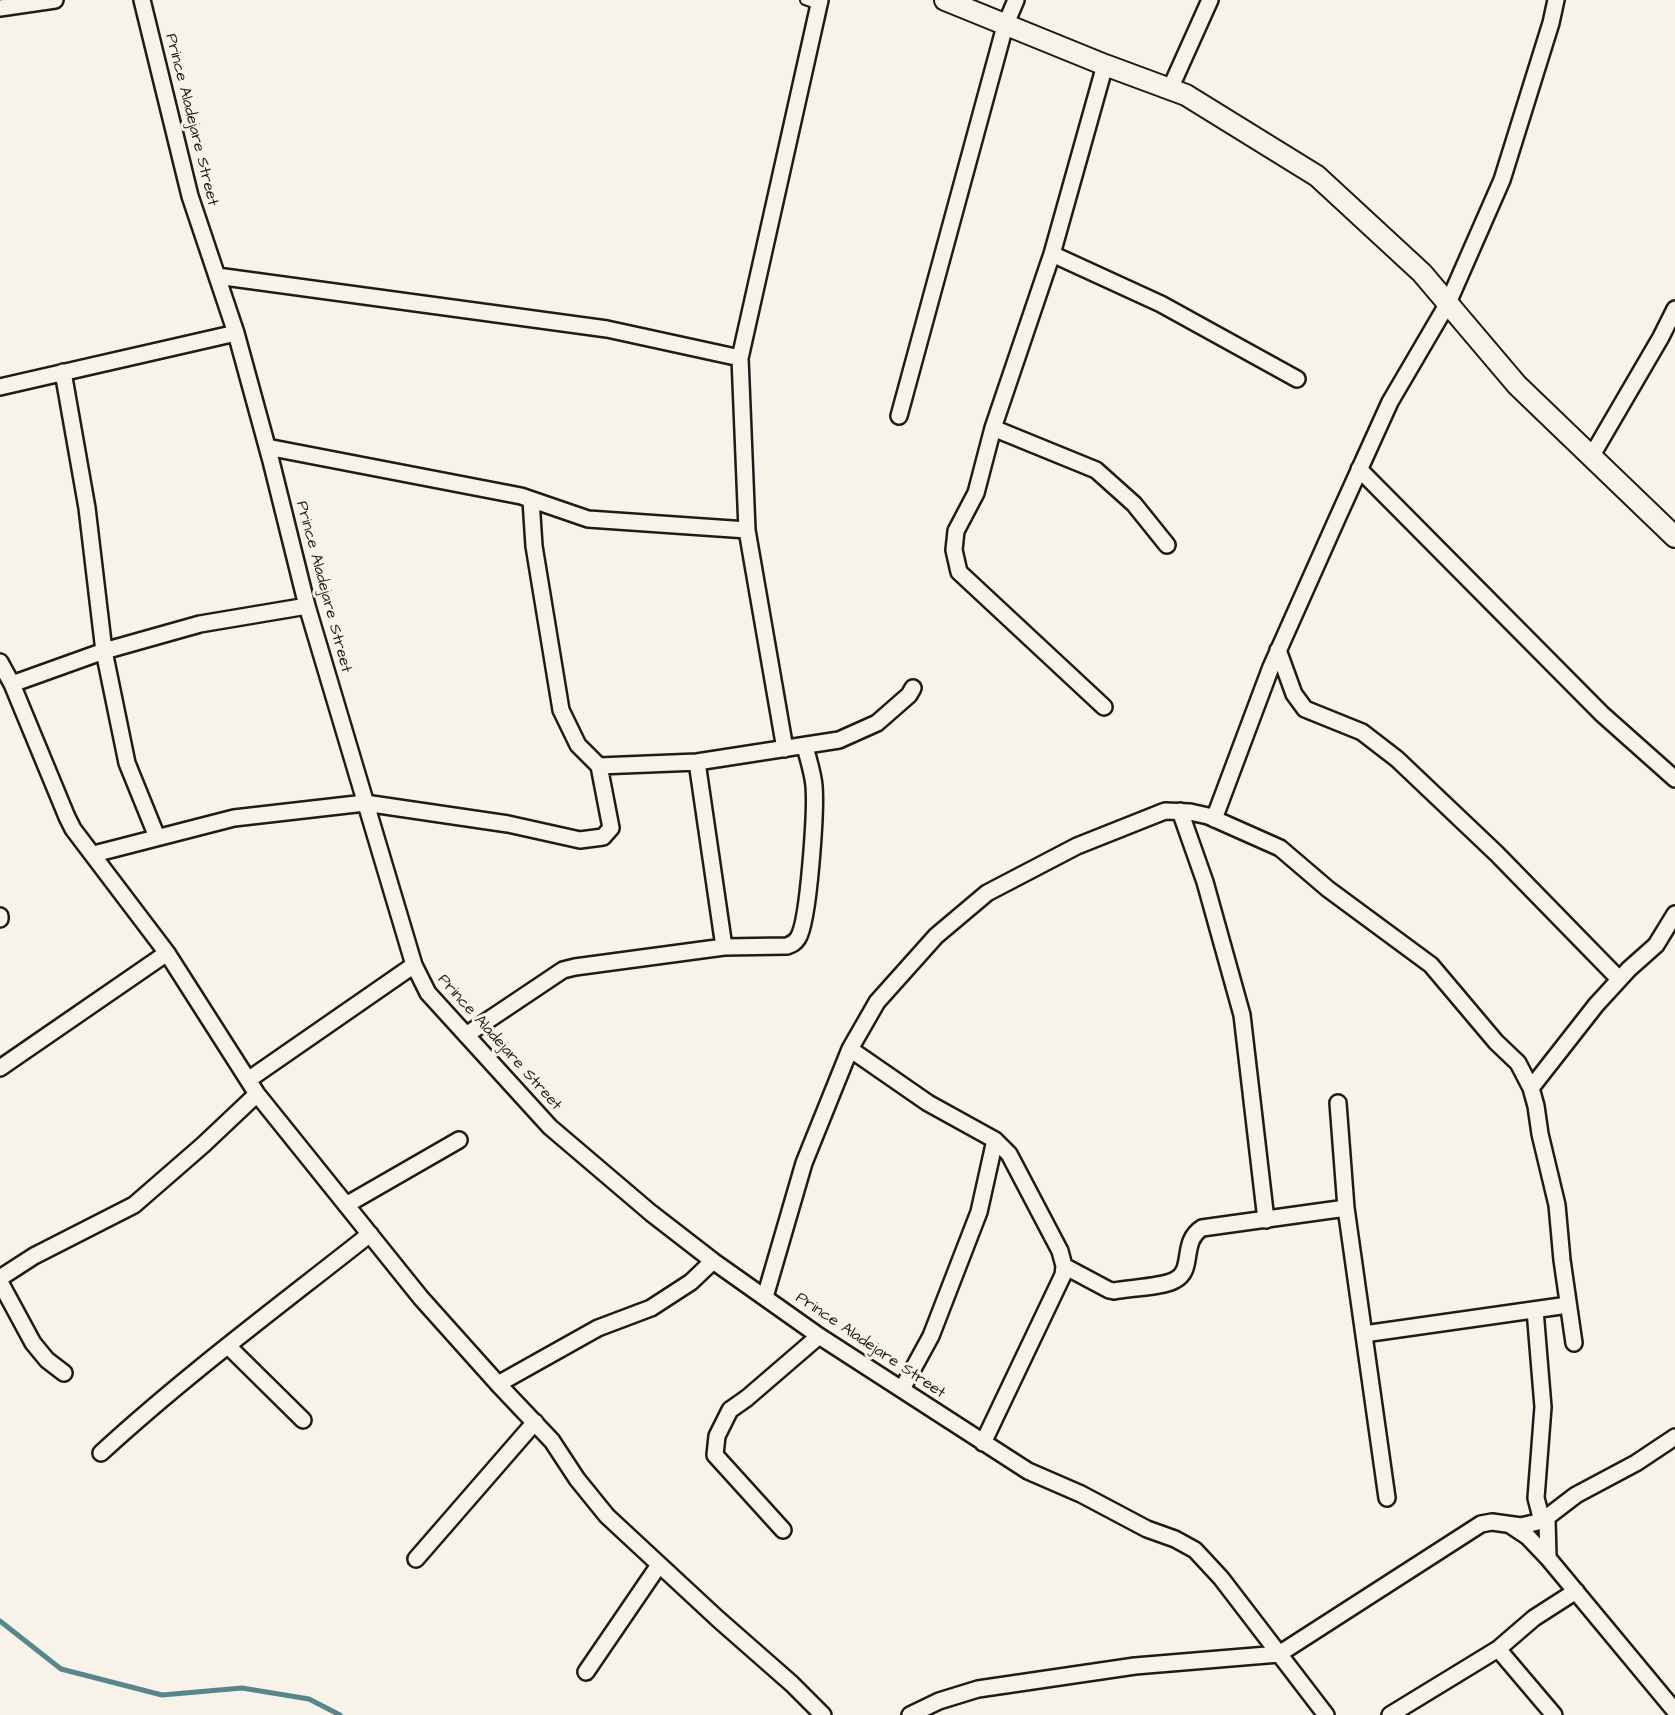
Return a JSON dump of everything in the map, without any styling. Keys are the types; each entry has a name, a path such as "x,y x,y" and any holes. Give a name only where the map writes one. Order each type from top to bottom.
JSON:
{"street":[{"path":"0,8 55,0"},
{"name":"Prince Aladejare Street","path":"142,0 190,196 236,333 307,606 414,965 428,993 550,1127 651,1214 713,1261 819,1336 1028,1471 1081,1494 1147,1529 1175,1539 1195,1550 1221,1578 1326,1715"},
{"path":"945,0 1005,26 1186,95 1317,176 1422,273 1517,385 1675,537"},
{"path":"899,416 1005,26 1016,0"},
{"path":"1170,89 1210,0"},
{"path":"1214,819 1278,650 1359,469 1390,402 1448,303 1502,180 1556,0"},
{"path":"785,749 747,530 740,358 815,2"},
{"path":"1104,707 959,572 954,550 956,531 976,493 993,428 1052,254 1105,65"},
{"path":"1052,254 1161,304 1298,379"},
{"path":"217,276 607,329 740,358"},
{"path":"1591,457 1675,309"},
{"path":"0,387 236,333"},
{"path":"63,372 87,508 104,651 127,763 157,837"},
{"path":"993,428 1096,470 1134,504 1167,545"},
{"path":"267,447 531,500 588,519 747,530"},
{"path":"1359,469 1602,714 1675,779"},
{"path":"94,854 234,818 365,803 508,824 580,840 596,839 608,834 611,828 599,766 578,745 561,710 534,546 531,500"},
{"path":"12,684 104,651 200,624 307,606"},
{"path":"1278,650 1294,694 1305,709 1362,732 1398,759 1497,854 1619,979"},
{"path":"0,662 12,684 74,829 167,953 257,1095 421,1298 552,1441 577,1479 607,1516 823,1715"},
{"path":"599,766 697,762 839,740 877,723 909,696 913,688"},
{"path":"466,1035 563,970 724,947 787,946 795,943 800,936 808,898 814,787 805,746"},
{"path":"697,762 724,947"},
{"path":"765,1297 804,1163 850,1048 877,1002 936,936 987,893 1077,846 1165,811 1190,812 1214,819 1280,848 1328,889 1431,965 1496,1042 1518,1063 1531,1088 1536,1106 1540,1134 1557,1205 1574,1343"},
{"path":"1180,812 1205,882 1242,1015 1266,1220"},
{"path":"1531,1088 1596,1005 1619,979 1656,945 1675,914"},
{"path":"0,1068 167,953"},
{"path":"248,1080 414,965"},
{"path":"850,1048 928,1103 995,1140 1008,1154 1060,1251 1064,1275 983,1443"},
{"path":"0,1278 34,1256 134,1206 257,1095"},
{"path":"1338,1103 1346,1208 1387,1497"},
{"path":"346,1205 459,1140"},
{"path":"902,1389 931,1336 979,1212 995,1140"},
{"path":"1064,1266 1114,1291 1173,1282 1183,1273 1191,1237 1202,1228 1346,1208"},
{"path":"101,1453 228,1346 370,1234"},
{"path":"498,1384 598,1329 651,1308 691,1282 713,1261"},
{"path":"0,1282 36,1348 63,1373"},
{"path":"1364,1334 1568,1305"},
{"path":"1535,1310 1543,1407 1536,1498 1545,1520 1548,1558"},
{"path":"783,1530 715,1455 717,1436 730,1410 819,1336"},
{"path":"228,1346 303,1420"},
{"path":"416,1559 535,1422"},
{"path":"910,1715 939,1701 978,1689 1135,1666 1279,1654 1481,1524 1492,1522 1521,1526 1545,1520 1576,1495 1636,1463 1675,1437"},
{"path":"1510,1525 1528,1537 1548,1558 1675,1711"},
{"path":"586,1672 658,1565"},
{"path":"1390,1715 1498,1649 1533,1618 1576,1591"},
{"path":"1498,1649 1554,1715"}],"waterway":[{"path":"0,1621 61,1669 162,1695 242,1688 309,1699 340,1715"}]}
